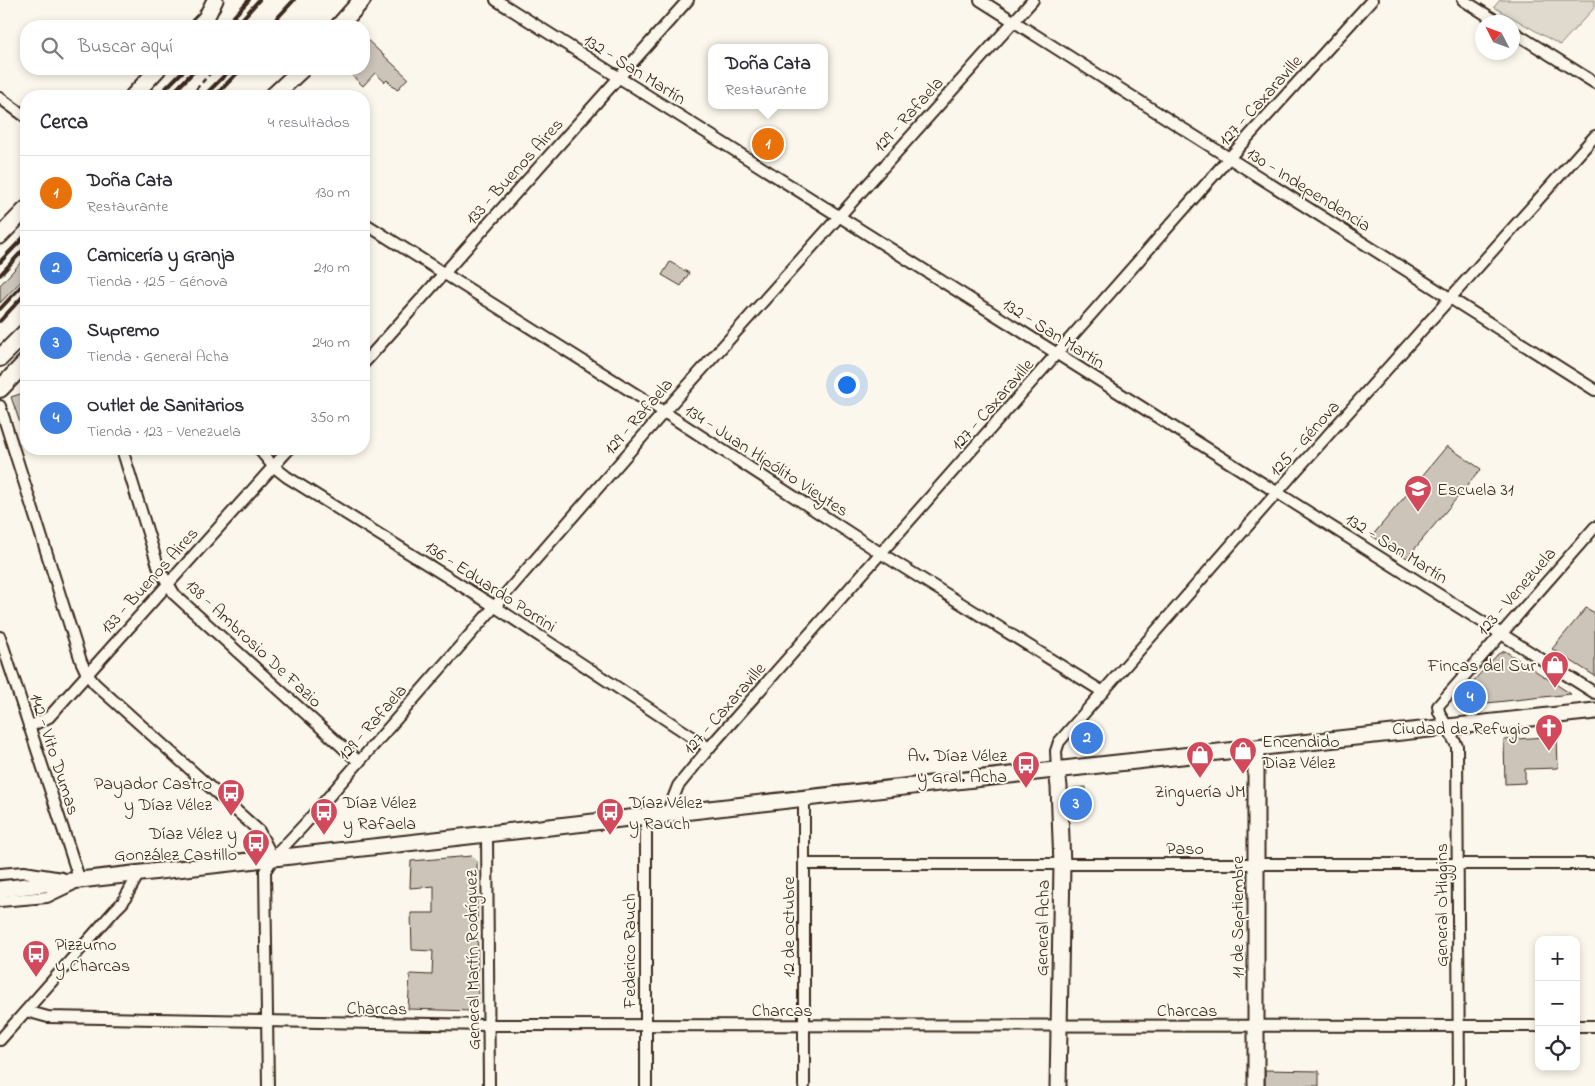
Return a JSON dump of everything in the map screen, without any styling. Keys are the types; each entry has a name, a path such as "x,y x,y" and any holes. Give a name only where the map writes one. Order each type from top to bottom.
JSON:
{"main road":[{"path":"204,20 215,0"},
{"path":"344,20 362,0"},
{"path":"139,90 152,75"},
{"path":"279,90 296,75"},
{"path":"0,236 20,215"},
{"path":"0,358 20,338"},
{"path":"0,389 20,368"},
{"path":"0,889 1595,711"},
{"name":"11 de Septiembre","path":"1256,749 1256,1086"},
{"name":"General Acha","path":"1056,770 1060,787 1062,865 1058,1086"}],"street":[{"name":"132 - San Martín","path":"496,0 1595,693"},
{"name":"133 - Buenos Aires","path":"370,357 688,0"},
{"name":"130 - Independencia","path":"980,0 1595,390"},
{"name":"129 - Rafaela","path":"273,858 838,215 1033,0"},
{"name":"127 - Caxaraville","path":"667,814 678,786 709,748 882,554 1229,158 1372,0"},
{"path":"1462,0 1487,15"},
{"path":"1520,36 1595,83"},
{"path":"0,98 20,113"},
{"name":"125 - Génova","path":"1056,770 1056,750 1059,742 1277,493 1595,136"},
{"name":"134 - Juan Hipólito Vieytes","path":"370,227 664,412 882,554 1103,692"},
{"path":"0,406 81,661 87,674 95,684 259,831 273,858 265,871 268,1086"},
{"name":"138 - Ambrosio De Fazio","path":"124,455 159,569 175,595 359,762"},
{"name":"136 - Eduardo Porrini","path":"264,455 287,478 494,606 709,748"},
{"name":"133 - Buenos Aires","path":"29,727 49,717 283,455"},
{"name":"123 - Venezuela","path":"1447,727 1438,706 1595,527"},
{"name":"142 - Vito Dumas","path":"0,636 80,881"},
{"name":"General O'Higgins","path":"1447,727 1457,746 1459,1086"},
{"name":"12 de Octubre","path":"804,799 804,1086"},
{"name":"Federico Rauch","path":"646,816 646,1086"},
{"name":"General Martín Rodríguez","path":"487,834 489,1086"},
{"name":"Paso","path":"805,864 1595,864"},
{"path":"0,874 24,872 80,881"},
{"path":"0,1040 119,906 139,874"},
{"path":"0,902 47,897 80,881"},
{"name":"Charcas","path":"26,1011 48,1018 489,1025 1535,1026"},
{"path":"1580,1026 1595,1026"}],"path":[{"path":"195,90 209,75"}],"shaded area":[{"path":"1500,0 1595,0 1595,7 1560,45 1520,22 1520,15 1508,15 1494,7"}],"building":[{"path":"370,43 408,78 397,90 387,80 385,82 375,73 363,86 351,75 370,75"},
{"path":"670,262 689,273 681,286 662,275"},
{"path":"20,263 20,282 0,303 0,285"},
{"path":"20,394 20,423 11,397"},
{"name":"Escuela 31","path":"1447,446 1481,469 1407,558 1372,536"},
{"path":"1586,608 1595,613 1595,676 1552,649"},
{"path":"1505,651 1571,694 1459,706 1457,699 1498,654"},
{"path":"1557,736 1558,768 1525,769 1525,783 1505,784 1504,740"},
{"path":"1086,787 1087,809 1069,810 1069,794 1074,788"},
{"path":"472,856 477,861 478,1004 471,1011 408,1009 410,974 432,975 433,951 412,950 411,913 434,913 434,886 410,888 411,861"},
{"path":"1265,1070 1319,1071 1319,1086 1265,1086"}],"railway":[{"path":"231,20 249,0"},
{"path":"241,20 259,0"},
{"path":"276,20 294,0"},
{"path":"164,90 179,75"},
{"path":"176,90 190,75"},
{"path":"210,90 225,75"},
{"path":"221,90 235,75"},
{"path":"0,262 20,241"},
{"path":"0,275 20,253"},
{"path":"0,309 20,287"},
{"path":"0,321 20,299"}],"place":[{"name":"Doña Cata","path":"768,144"},
{"name":"Escuela 31","path":"1418,513"},
{"name":"Fincas del Sur","path":"1555,689"},
{"name":"Outlet de Sanitarios","path":"1470,697"},
{"name":"Carnicería y Granja","path":"1087,738"},
{"name":"Ciudad de Refugio","path":"1549,752"},
{"name":"Encendido Diaz Vélez","path":"1243,775"},
{"name":"Zinguería JM","path":"1200,779"},
{"name":"Av. Díaz Vélez y Gral. Acha","path":"1026,789"},
{"name":"Supremo","path":"1076,804"},
{"name":"Payador Castro y Díaz Vélez","path":"231,817"},
{"name":"Díaz Vélez y Rafaela","path":"324,836"},
{"name":"Díaz Vélez y Rauch","path":"610,836"},
{"name":"Díaz Vélez y González Castillo","path":"256,867"},
{"name":"Pizzurno y Charcas","path":"36,978"}]}
